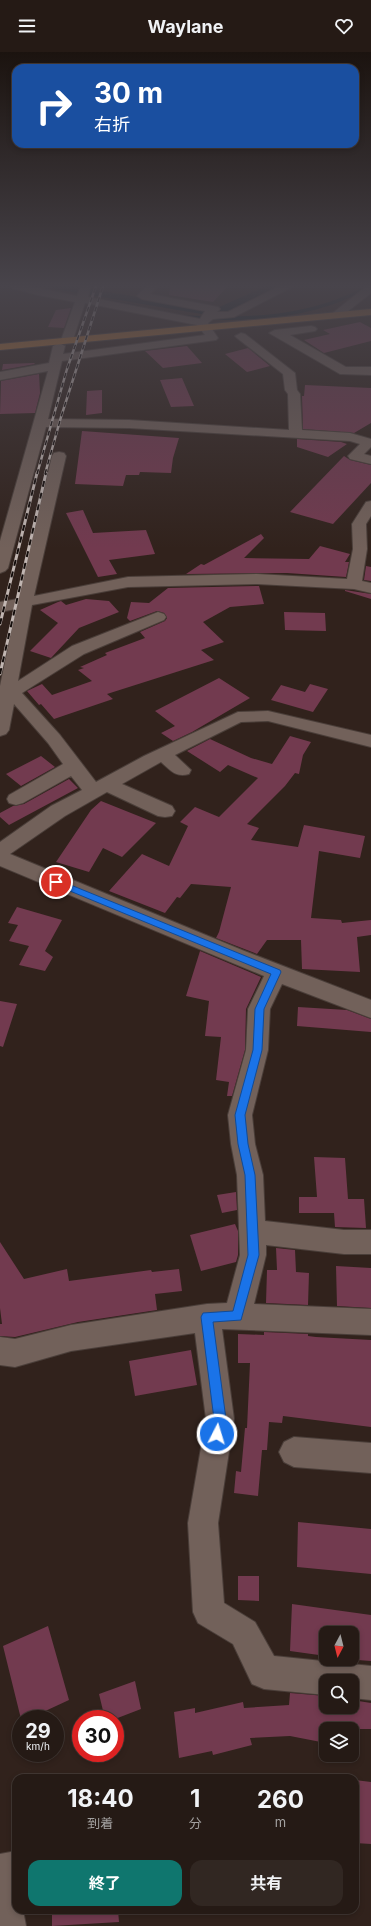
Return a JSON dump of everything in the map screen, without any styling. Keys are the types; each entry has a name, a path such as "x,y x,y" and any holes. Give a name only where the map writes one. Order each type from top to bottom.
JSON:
{"street":[{"path":"0,568 6,524 40,423 53,373"},
{"path":"289,373 291,390 294,394 296,433"},
{"path":"40,423 68,422 129,424 350,437 368,442 355,456 371,460"},
{"path":"0,730 25,601 59,456"},
{"path":"354,584 360,549 359,524 371,505"},
{"path":"0,607 128,582 257,579 354,584 371,588"},
{"path":"158,617 78,650 12,692 54,739 74,766 100,788 165,811"},
{"path":"0,852 58,811 163,754 238,717 268,716 371,741"},
{"path":"163,754 182,770"},
{"path":"16,799 74,766"},
{"path":"0,858 276,972 371,1009"},
{"path":"237,1316 253,1255 250,1175 243,1144 240,1115 258,1050 260,1009 276,972"},
{"path":"252,1231 344,1242 371,1242"},
{"path":"0,1351 15,1353 71,1338 207,1317 237,1316 371,1322"},
{"path":"207,1317 220,1419 203,1523 209,1612 244,1634 264,1672 371,1683"},
{"path":"294,1452 371,1458"},
{"path":"0,1872 12,1870"},
{"path":"0,1876 7,1926"}],"building":[{"path":"39,374 40,393 35,413 0,414 1,381"},
{"path":"182,378 194,406 171,407 160,380"},
{"path":"305,385 371,388 371,423 354,433 303,429 302,396 304,396"},
{"path":"102,390 102,413 86,415 87,391"},
{"path":"82,431 179,438 173,458 171,473 140,472 139,475 126,475 123,486 75,484"},
{"path":"297,439 341,442 347,444 328,457 297,447"},
{"path":"344,456 350,460 371,465 371,483 333,524 290,512"},
{"path":"83,510 93,533 146,530 155,554 109,560 117,574 98,577 66,513"},
{"path":"261,534 264,538 244,558 309,559 320,546 350,554 345,562 349,562 346,577 287,573 186,574 201,564 204,565"},
{"path":"366,566 371,567 371,581 364,580"},
{"path":"259,586 264,604 230,607 203,622 224,642 201,650 214,660 107,694 113,699 54,719 27,691 42,684 52,695 92,681 78,670 84,668 80,667 107,655 105,653 145,638 140,632 165,621 167,618 164,613 157,611 130,621 127,618 131,602 149,603 168,588"},
{"path":"345,591 371,594 371,599"},
{"path":"86,599 109,601 119,612 79,628 51,658 30,651 58,623 40,610 61,601 66,605"},
{"path":"284,612 325,613 326,631 285,630"},
{"path":"219,678 250,698 192,732 173,741 161,733 175,726 155,711"},
{"path":"310,684 328,689 313,712 271,700 281,685 305,692"},
{"path":"290,736 311,742 303,755 299,774 295,773 285,786 247,824 259,828 251,840 298,847 304,825 365,836 360,858 319,851 311,918 341,920 342,923 371,920 371,935 357,937 360,972 302,969 301,940 267,940 257,954 216,938 231,887 191,884 180,898 177,897 165,913 109,891 142,854 169,866 188,826 180,822 195,807 219,817 258,778 228,765 220,772 187,751 210,739 251,758 272,764"},
{"path":"41,756 55,767 21,786 6,774"},
{"path":"69,779 78,788 9,825 0,817 0,813 13,806 24,804"},
{"path":"101,801 156,823 122,857 103,848 89,872 56,862 91,810"},
{"path":"17,907 62,920 45,951 53,957 45,971 19,965 29,946 9,941 18,925 8,923"},
{"path":"200,951 261,977 246,1009 245,1050 232,1096 227,1096 229,1082 216,1080 221,1037 205,1036 209,1001 186,996"},
{"path":"0,1001 17,1004 3,1047 0,1046"},
{"path":"298,1007 347,1010 371,1019 371,1032 297,1026"},
{"path":"314,1157 345,1158 348,1199 364,1199 366,1228 335,1227 334,1213 299,1213 299,1197 317,1197"},
{"path":"236,1192 237,1210 222,1213 217,1195"},
{"path":"235,1224 238,1231 238,1255 236,1262 201,1271 190,1235"},
{"path":"0,1242 24,1279 67,1269 69,1281 151,1270 152,1272 179,1269 182,1291 155,1294 157,1310 78,1322 15,1337 0,1336 0,1324 2,1324 0,1308"},
{"path":"276,1248 295,1250 296,1272 309,1273 308,1305 266,1303 267,1270 277,1270"},
{"path":"336,1266 371,1268 371,1308 337,1306"},
{"path":"264,1332 308,1334 308,1336 316,1337 371,1340 371,1427 283,1416 282,1423 269,1422 267,1450 262,1450 258,1496 234,1493 236,1471 241,1472 245,1428 247,1428 250,1363 238,1363 238,1334 264,1335"},
{"path":"191,1350 197,1385 135,1396 129,1361"},
{"path":"298,1522 371,1529 371,1574 297,1567"},
{"path":"238,1576 259,1576 259,1601 238,1600"},
{"path":"292,1604 371,1615 371,1661 359,1660 359,1626 319,1626 319,1655 290,1651"},
{"path":"48,1626 69,1700 47,1710 19,1710 3,1646"},
{"path":"135,1681 141,1709 124,1716 124,1710 103,1710 99,1694"},
{"path":"290,1693 319,1695 319,1714 359,1714 359,1701 371,1703 371,1729 359,1729 359,1722 319,1722 319,1742 290,1736 250,1738 252,1745 213,1755 212,1751 179,1758 174,1712 195,1708 195,1713 243,1702 244,1708 289,1705"},
{"path":"359,1780 371,1782 371,1844 359,1843"},
{"path":"52,1914 118,1914 119,1922 52,1926"}],"railway":[{"path":"37,474 66,373"},
{"path":"45,474 75,373"},
{"path":"0,624 37,473"},
{"path":"0,674 46,473"}],"route":[{"path":"56,882 276,972 260,1009 258,1050 240,1115 243,1144 250,1175 253,1255 237,1316 207,1317 220,1419 217,1434"}]}
